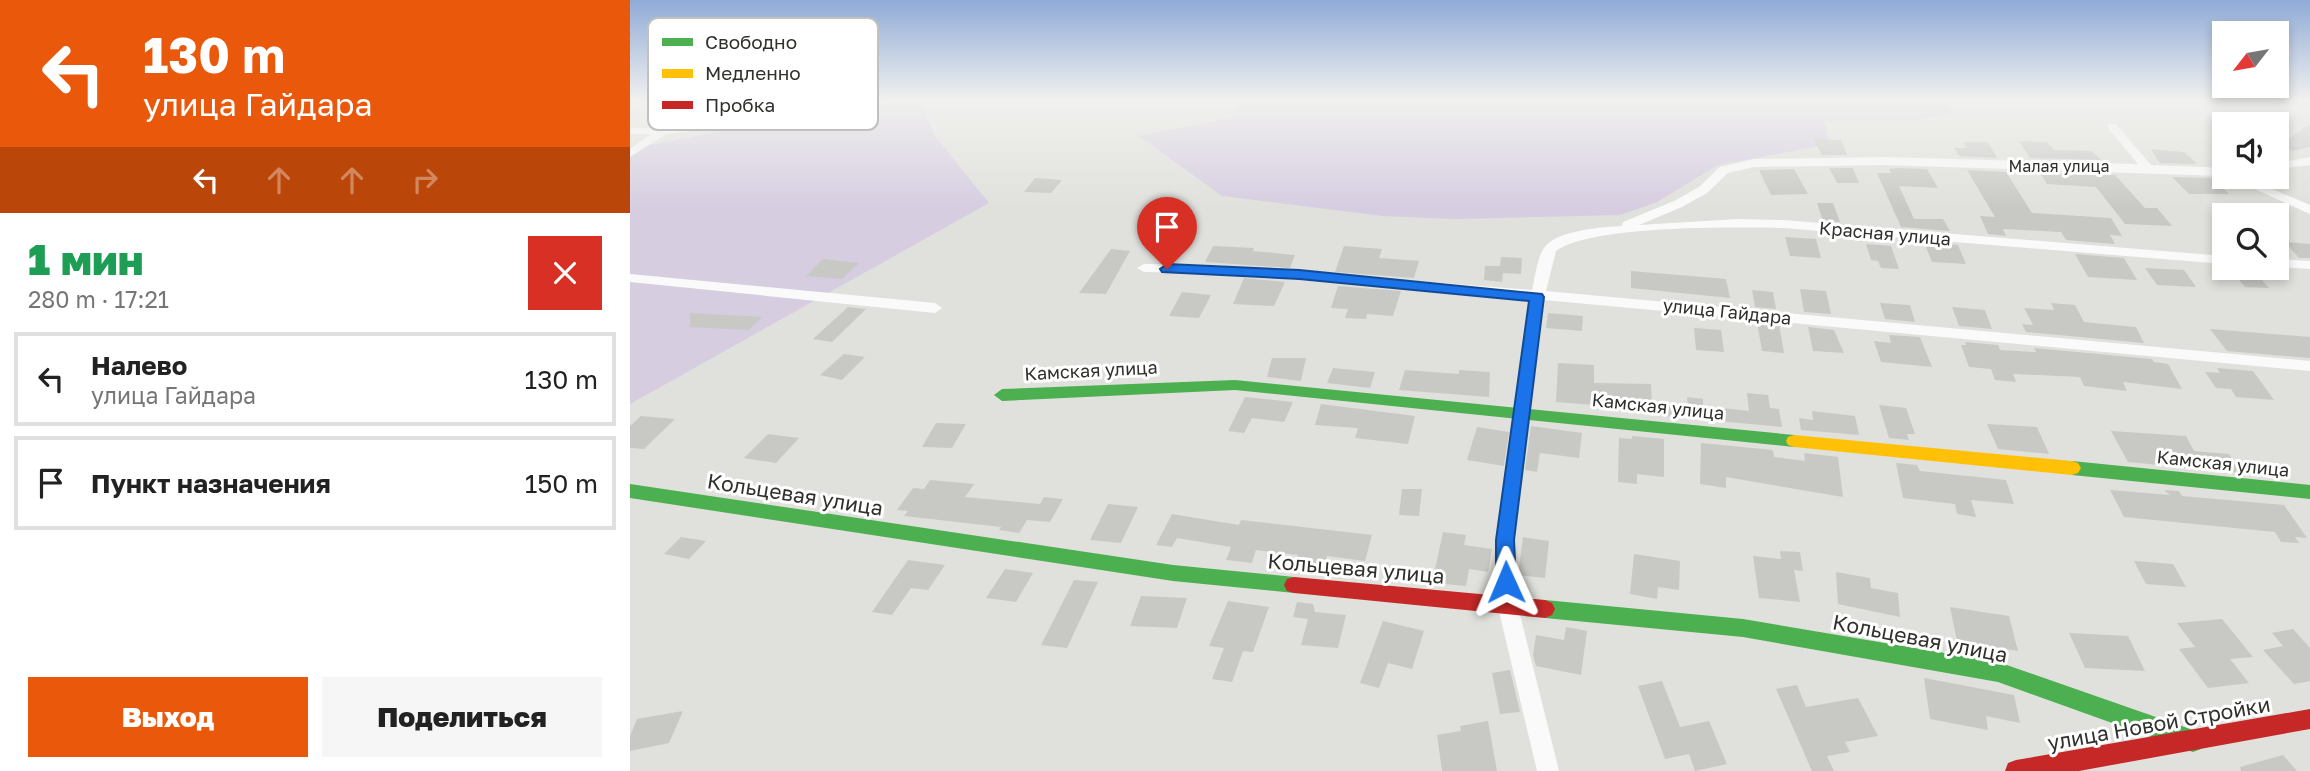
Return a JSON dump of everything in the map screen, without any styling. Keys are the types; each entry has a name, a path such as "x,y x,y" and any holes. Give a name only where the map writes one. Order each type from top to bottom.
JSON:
{"street":[{"path":"630,154 654,137"},
{"path":"2121,137 2147,168"},
{"name":"Малая улица","path":"1617,230 1678,204 1703,190 1724,170 1754,163 1884,161 2212,171"},
{"path":"2289,164 2310,161"},
{"path":"2262,189 2310,210"},
{"name":"Красная улица","path":"1537,297 1550,249 1564,240 1581,234 1617,230 1738,223 1783,224 2212,259"},
{"path":"2289,264 2310,265"},
{"name":"улица Гайдара","path":"1144,268 1299,275 2310,366"},
{"path":"630,278 935,308"},
{"path":"1537,297 1505,540 1507,603 1548,771"},
{"name":"Камская улица","path":"1002,395 1235,385 1380,397 1522,414 2310,492"},
{"name":"Кольцевая улица","path":"630,491 1173,573 1507,603 1743,628 1998,672 2193,741"},
{"name":"улица Новой Стройки","path":"2016,771 2310,719"}],"shaded area":[{"path":"692,137 936,137 989,203 630,404 630,149"},
{"path":"1140,137 1828,137 1830,144 1718,165 1657,202 1620,215 1456,219 1383,216 1222,196"}],"building":[{"path":"2310,137 2310,147 2293,151 2289,149 2289,139"},
{"path":"1813,139 1841,140 1847,155 1822,155"},
{"path":"2019,141 2047,142 2054,150 2092,151 2101,160 2030,158"},
{"path":"1963,142 1988,142 1997,158 1959,156 1954,148 1967,148"},
{"path":"2151,149 2184,152 2197,164 2160,163"},
{"path":"1829,168 1853,168 1859,183 1837,183"},
{"path":"1794,169 1808,194 1771,195 1759,170"},
{"path":"1889,169 1927,169 1938,188 1899,186 1914,219 1943,219 1950,231 1901,227 1877,173 1891,173"},
{"path":"1967,170 2006,172 2032,213 2111,218 2122,236 2110,235 2115,244 2066,240 2061,232 2003,229 2006,236 1988,234 1980,216 1995,217"},
{"path":"2040,173 2115,175 2145,208 2157,208 2172,226 2125,224 2096,187 2047,184"},
{"path":"2172,177 2212,178 2212,189 2224,189 2229,194 2189,194"},
{"path":"1035,178 1062,180 1051,193 1024,192"},
{"path":"1817,203 1833,203 1840,222 1823,221"},
{"path":"1785,237 1816,239 1821,258 1790,256"},
{"path":"1924,242 1958,245 1966,264 1932,262"},
{"path":"2289,242 2310,244 2310,258 2299,258 2289,247"},
{"path":"1866,244 1891,246 1899,269 1881,268 1878,261 1871,260"},
{"path":"1213,246 1254,248 1253,251 1295,255 1290,268 1205,262"},
{"path":"1344,246 1382,249 1379,258 1419,261 1414,278 1335,272"},
{"path":"1111,249 1130,251 1106,294 1079,293"},
{"path":"2075,254 2124,258 2137,280 2088,277"},
{"path":"1501,257 1522,258 1521,274 1503,273 1502,282 1484,280 1485,266 1500,266"},
{"path":"823,259 859,263 842,279 806,276"},
{"path":"2145,268 2184,270 2196,287 2157,285"},
{"path":"1631,271 1726,279 1730,298 1631,288"},
{"path":"1244,278 1285,282 1274,306 1233,304"},
{"path":"2239,280 2262,280 2269,288 2245,287"},
{"path":"1338,286 1401,291 1393,316 1367,314 1366,319 1345,318 1348,309 1331,308"},
{"path":"1800,289 1826,291 1831,314 1804,312"},
{"path":"1752,290 1773,292 1776,309 1755,307"},
{"path":"1182,292 1211,295 1199,318 1169,316"},
{"path":"1880,303 1910,305 1915,322 1885,319"},
{"path":"2051,303 2075,305 2084,322 2136,327 2144,343 2026,332 2022,324 2033,325 2024,308 2054,310"},
{"path":"848,307 866,309 832,342 813,339"},
{"path":"1952,307 1985,310 1992,329 1959,326"},
{"path":"690,313 762,317 749,330 690,327"},
{"path":"1548,313 1583,316 1582,331 1546,328"},
{"path":"1757,322 1779,324 1784,353 1762,351"},
{"path":"1808,327 1834,330 1844,353 1813,351"},
{"path":"1694,328 1721,330 1724,352 1696,350"},
{"path":"2210,329 2310,337 2310,358 2227,351"},
{"path":"1889,335 1920,337 1932,367 1881,362 1874,341 1891,343"},
{"path":"1965,342 1998,345 2000,350 2036,352 2034,348 2152,359 2154,362 2168,364 2182,389 2123,382 2127,391 2084,386 2080,377 2013,374 2016,382 1995,380 1991,369 1969,367 1961,345 1966,345"},
{"path":"844,354 865,357 842,380 820,375"},
{"path":"1272,358 1306,358 1301,381 1267,377"},
{"path":"1558,363 1594,365 1594,383 1651,384 1652,404 1688,407 1687,397 1703,399 1703,406 1749,411 1747,393 1768,395 1770,408 1779,409 1782,427 1632,413 1632,408 1556,402"},
{"path":"1333,368 1375,372 1370,388 1327,383"},
{"path":"2217,368 2253,371 2274,400 2236,397 2231,389 2216,388 2205,372 2220,373"},
{"path":"1405,370 1459,374 1459,370 1490,372 1489,397 1399,390"},
{"path":"1245,397 1293,402 1284,422 1252,418 1244,433 1228,431"},
{"path":"1321,404 1415,416 1408,444 1355,438 1358,428 1315,425"},
{"path":"1879,405 1906,408 1915,434 1907,434 1909,440 1889,438"},
{"path":"1812,411 1855,416 1859,435 1801,430 1799,418 1813,420"},
{"path":"641,416 675,419 644,449 630,448 630,426"},
{"path":"936,423 966,424 952,448 922,447"},
{"path":"1987,424 2037,427 2049,454 1998,449"},
{"path":"1531,426 1582,433 1579,458 1540,453 1537,472 1525,470"},
{"path":"1477,427 1509,432 1504,466 1467,460"},
{"path":"2111,431 2186,436 2194,451 2229,454 2240,473 2128,462"},
{"path":"768,434 799,438 776,463 744,458"},
{"path":"1632,436 1664,439 1664,477 1637,474 1637,484 1618,482 1619,438 1632,439"},
{"path":"1701,443 1773,450 1774,457 1805,461 1804,453 1838,457 1843,497 1726,477 1726,488 1700,484"},
{"path":"1896,463 1917,465 1920,471 2006,480 2014,504 1971,500 1976,517 1957,514 1955,504 1903,498"},
{"path":"930,480 974,484 965,497 1040,504 1044,497 1063,499 1050,522 1027,520 1019,533 999,530 1001,527 904,516 908,511 897,510 913,488 924,489"},
{"path":"1402,489 1422,489 1419,516 1399,515"},
{"path":"2110,490 2170,495 2164,490 2179,491 2182,496 2284,505 2307,538 2295,537 2299,543 2281,542 2275,532 2124,517"},
{"path":"1108,504 1138,507 1121,543 1090,540"},
{"path":"1172,514 1239,525 1241,520 1372,535 1365,561 1327,556 1324,568 1295,565 1298,555 1256,550 1252,563 1226,560 1231,547 1177,538 1172,547 1156,545"},
{"path":"1443,532 1466,535 1464,545 1492,549 1488,572 1469,569 1466,586 1432,583"},
{"path":"681,537 706,541 689,559 664,554"},
{"path":"1523,537 1549,541 1545,578 1518,575"},
{"path":"1780,551 1800,552 1803,571 1794,570 1800,602 1759,598 1753,556 1781,559"},
{"path":"1634,554 1680,561 1679,590 1658,587 1657,599 1630,594"},
{"path":"908,560 945,565 928,590 911,588 892,615 872,612"},
{"path":"2134,561 2173,564 2186,587 2146,584"},
{"path":"1005,569 1033,573 1016,602 986,598"},
{"path":"1836,572 1870,578 1871,588 1898,593 1900,617 1838,604"},
{"path":"1074,580 1098,582 1067,648 1041,645"},
{"path":"1141,596 1187,598 1177,628 1130,626"},
{"path":"1228,601 1269,607 1253,652 1243,651 1232,682 1212,679 1224,648 1209,646"},
{"path":"1297,602 1313,604 1315,612 1346,615 1338,648 1301,645 1308,619 1293,617"},
{"path":"1950,607 2009,616 2018,651 1957,641"},
{"path":"2222,619 2253,657 2230,659 2249,683 2208,688 2179,649 2195,647 2177,623"},
{"path":"1383,621 1424,631 1412,669 1388,663 1379,688 1360,683"},
{"path":"1566,627 1587,631 1581,675 1536,666 1533,655 1536,635 1564,640"},
{"path":"2293,629 2310,648 2310,681 2294,684 2263,650 2283,646 2272,633"},
{"path":"2069,633 2128,636 2145,671 2085,668"},
{"path":"1510,670 1520,712 1500,714 1492,673"},
{"path":"1924,678 2014,695 2020,723 1986,716 1988,730 1930,719"},
{"path":"1662,681 1680,727 1709,721 1727,764 1695,771 1689,754 1665,759 1638,686"},
{"path":"1797,685 1806,707 1858,698 1878,736 1845,742 1850,752 1827,756 1834,771 1812,771 1776,689"},
{"path":"683,711 669,743 630,751 630,736 637,719"},
{"path":"1488,721 1497,771 1442,771 1437,735 1461,731 1460,726"},
{"path":"2283,755 2297,771 2241,771 2240,767"}],"traffic: fast":[{"path":"1002,395 1235,385 1794,441"},
{"path":"2072,468 2310,492"},
{"path":"630,491 1173,573 1294,585"},
{"path":"1545,609 1743,628 1998,672 2193,741"}],"traffic: slow":[{"path":"1794,441 2072,468"}],"traffic: jam":[{"path":"1294,585 1545,609"},
{"path":"2016,771 2310,719"}],"route":[{"path":"1167,269 1299,275 1537,297 1505,540 1506,582"}]}
